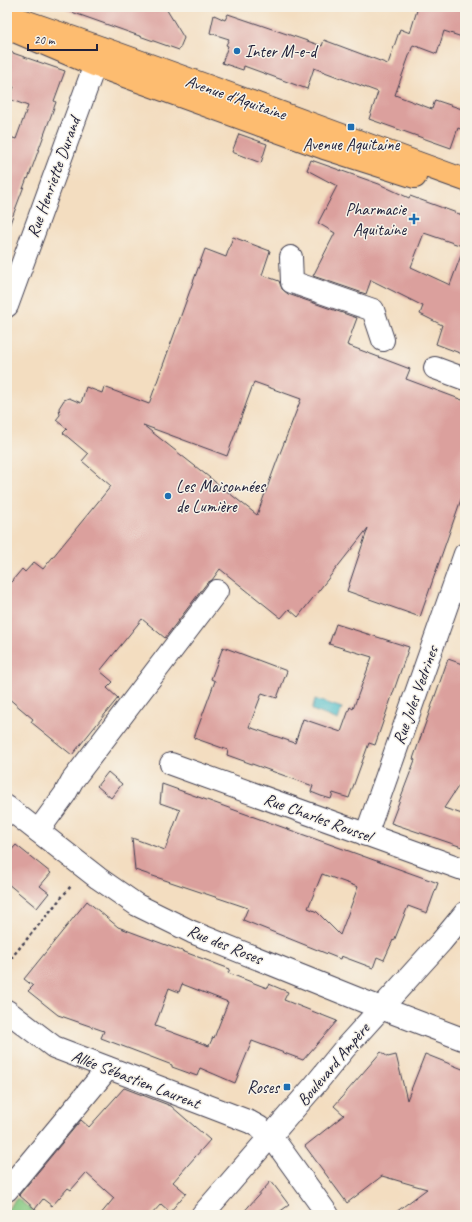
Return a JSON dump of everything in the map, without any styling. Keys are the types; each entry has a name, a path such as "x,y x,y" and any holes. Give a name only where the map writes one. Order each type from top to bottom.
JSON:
{"main road":[{"name":"Avenue d'Aquitaine","path":"7,15 97,57 344,155 465,191"},
{"name":"Avenue d'Aquitaine","path":"7,28 465,180"}],"street":[{"name":"Rue Henriette Durand","path":"7,306 97,57"},
{"path":"291,257 292,282 372,310 383,340"},
{"path":"436,368 465,380"},
{"name":"Rue Jules Vedrines","path":"366,835 465,554"},
{"path":"38,831 65,794 72,781 217,591"},
{"name":"Rue Charles Roussel","path":"171,764 465,870"},
{"name":"Rue des Roses","path":"7,808 98,878 137,905 192,932 465,1040"},
{"name":"Boulevard Ampère","path":"202,1215 345,1048 441,942 465,913"},
{"name":"Allée Sébastien Laurent","path":"7,1011 54,1047 250,1122 259,1127 277,1144 328,1215"},
{"path":"7,1190 108,1068"}],"path":[{"path":"7,963 72,886"}],"green space":[{"path":"17,1198 38,1215 7,1215 7,1210"}],"water":[{"path":"315,699 342,708 338,720 312,710"}],"building":[{"path":"66,7 165,7 184,38 179,50 66,10"},
{"path":"418,7 465,7 465,38 444,31 437,54 413,45 395,95 432,109 435,100 465,110 465,131 458,128 451,148 369,119 378,92 314,68 307,89 244,66 243,70 222,63 229,39 210,33 214,15 225,20 228,14 322,46 324,40 388,64 400,29 410,33"},
{"path":"7,51 65,71 54,101 56,102 9,226 7,225 7,136 16,139 28,106 9,99 14,87 7,84"},
{"path":"239,134 267,144 261,163 232,152"},
{"path":"311,160 379,184 409,198 410,196 465,216 465,247 424,233 411,267 450,285 463,250 465,251 465,355 436,344 442,325 420,314 423,306 371,280 366,294 313,276 335,233 318,223 337,186 307,170"},
{"name":"Les Maisonnées de Lumière","path":"233,237 270,251 262,275 279,281 282,289 288,294 357,318 347,345 410,369 406,379 465,401 465,488 420,617 347,591 368,528 298,617 289,609 281,618 220,569 212,580 207,583 165,638 142,619 100,671 113,682 107,688 118,698 72,755 31,722 33,719 7,697 7,587 22,569 25,572 34,562 43,569 111,486 82,461 88,454 63,433 67,429 56,420 60,415 59,408 64,400 69,398 81,403 86,387 102,393 104,387 149,404 205,249 226,257","holes":["254,382 301,399 257,515 143,425 227,456"]},
{"path":"336,624 409,647 375,745 369,743 349,798 333,793 331,799 321,796 311,792 313,786 227,755 228,750 194,738 215,681 211,679 223,647 287,671 277,698 262,693 249,727 295,743 303,719 341,732 350,707 353,709 372,657 329,644"},
{"path":"448,659 465,665 465,776 444,808 465,815 465,848 391,823 415,760 413,759"},
{"path":"108,772 122,784 111,798 97,786"},
{"path":"162,784 438,883 427,913 408,906 394,941 393,940 384,960 377,957 373,968 341,956 340,959 243,920 248,908 135,870 132,838 165,850 180,810 160,803","holes":["322,874 358,887 340,935 317,912 308,908"]},
{"path":"16,845 51,873 40,886 49,893 37,908 7,883 7,855"},
{"path":"87,901 118,927 230,969 228,973 267,988 269,984 288,992 284,1000 337,1021 303,1060 252,1041 235,1083 200,1068 197,1076 101,1038 104,1031 58,1015 28,991 33,986 24,979","holes":["182,984 228,1002 214,1038 213,1037 209,1046 155,1026 169,988 179,992"]},
{"path":"381,1052 388,1057 396,1055 407,1100 425,1054 465,1070 465,1215 392,1215 427,1189 382,1176 347,1203 305,1146 344,1115 334,1106"},
{"path":"124,1088 171,1106 210,1140 173,1182 186,1193 170,1212 161,1204 151,1215 100,1215 114,1198 86,1173 71,1190 68,1188 52,1206 43,1199 35,1209 19,1195 81,1120 89,1127"},
{"path":"271,1181 289,1205 275,1215 241,1215"}],"place":[{"name":"Inter M-e-d","path":"237,51"},
{"name":"Avenue Aquitaine","path":"351,127"},
{"name":"Pharmacie Aquitaine","path":"414,219"},
{"name":"Les Maisonnées de Lumière","path":"168,496"},
{"name":"Roses","path":"287,1087"}]}
